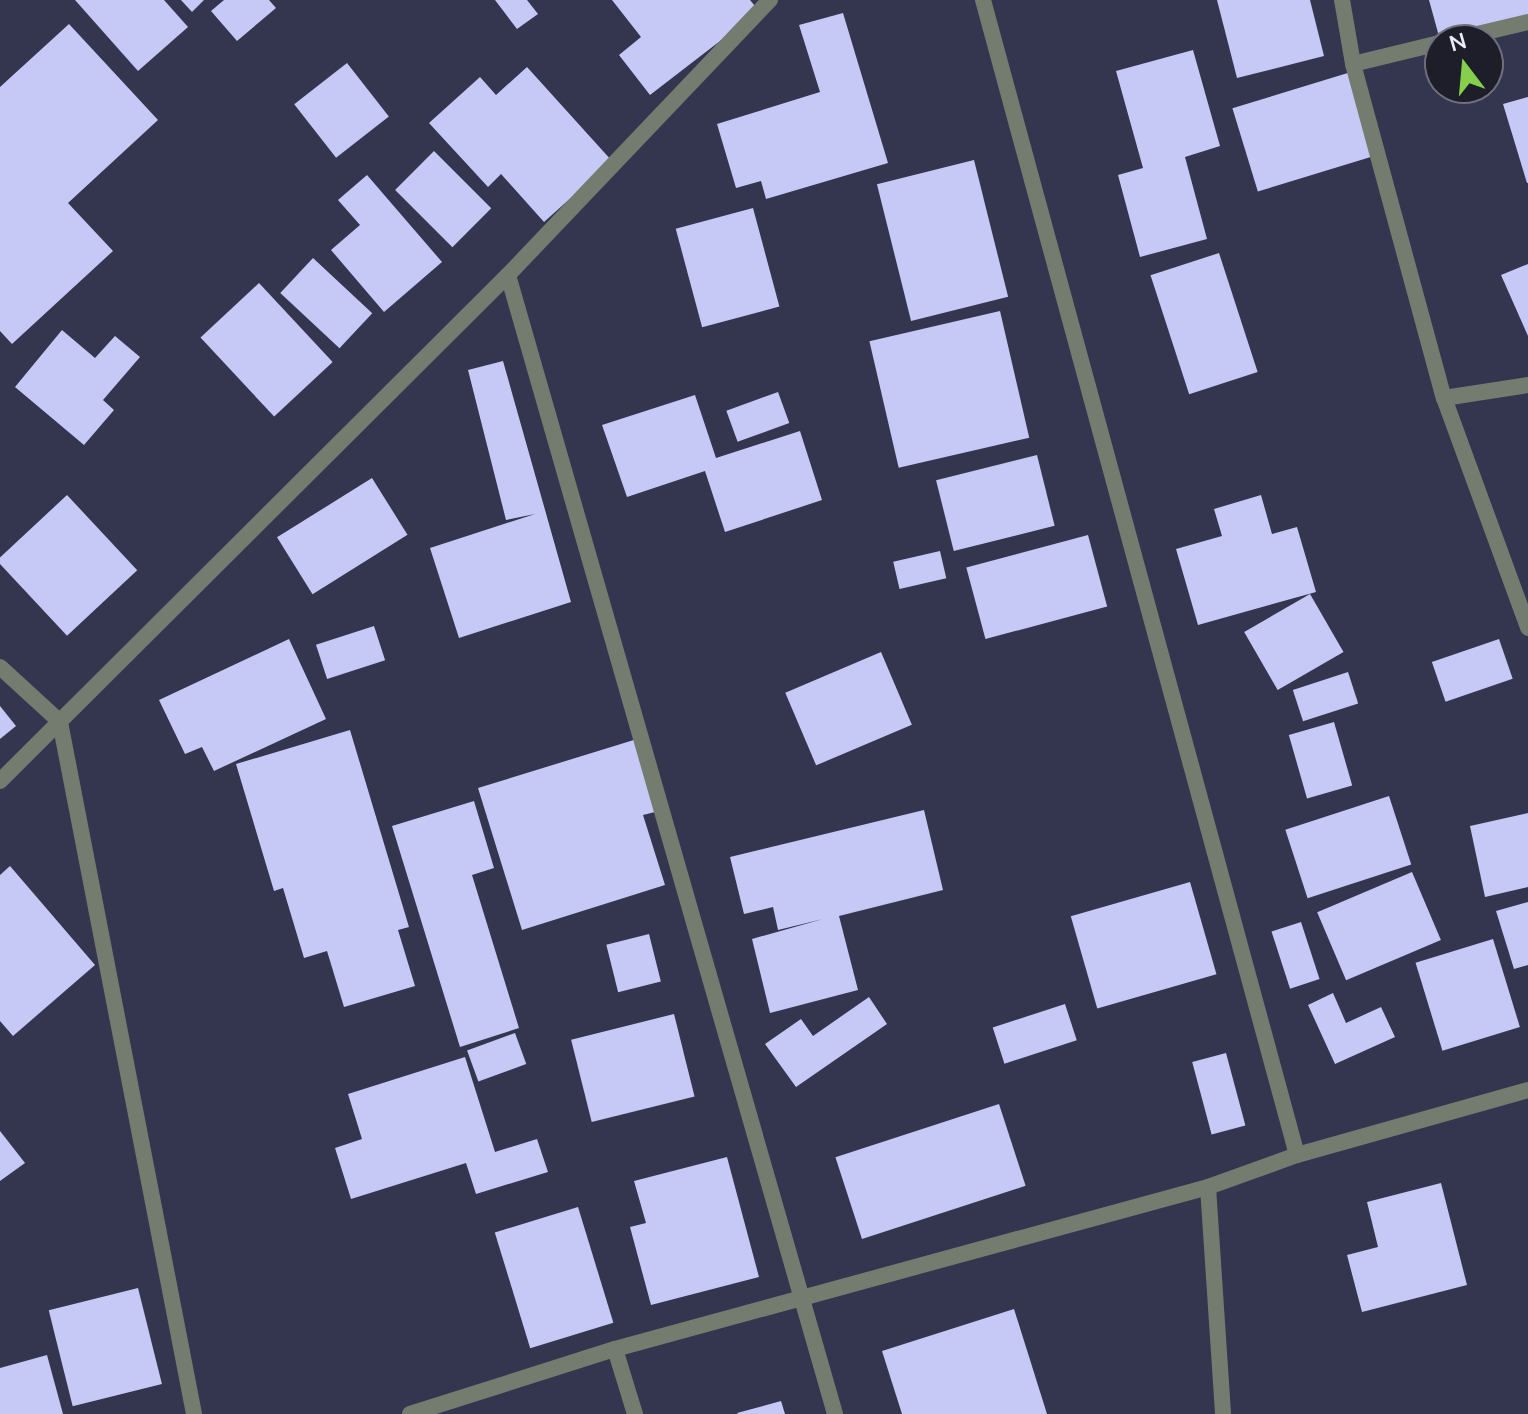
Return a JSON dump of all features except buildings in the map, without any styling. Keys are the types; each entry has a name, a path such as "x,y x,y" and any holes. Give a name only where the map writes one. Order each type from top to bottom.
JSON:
{"street":[{"path":"0,781 508,275 770,0"},
{"path":"983,0 1297,1155"},
{"path":"1342,0 1353,64 1444,398 1528,628"},
{"path":"1504,28 1528,22"},
{"path":"1353,64 1424,47"},
{"path":"508,275 805,1295 835,1414"},
{"path":"1444,398 1528,385"},
{"path":"0,667 60,722 194,1414"},
{"path":"410,1414 615,1349 1208,1187 1297,1155 1528,1090"},
{"path":"1208,1187 1223,1414"},
{"path":"615,1349 635,1414"}]}
